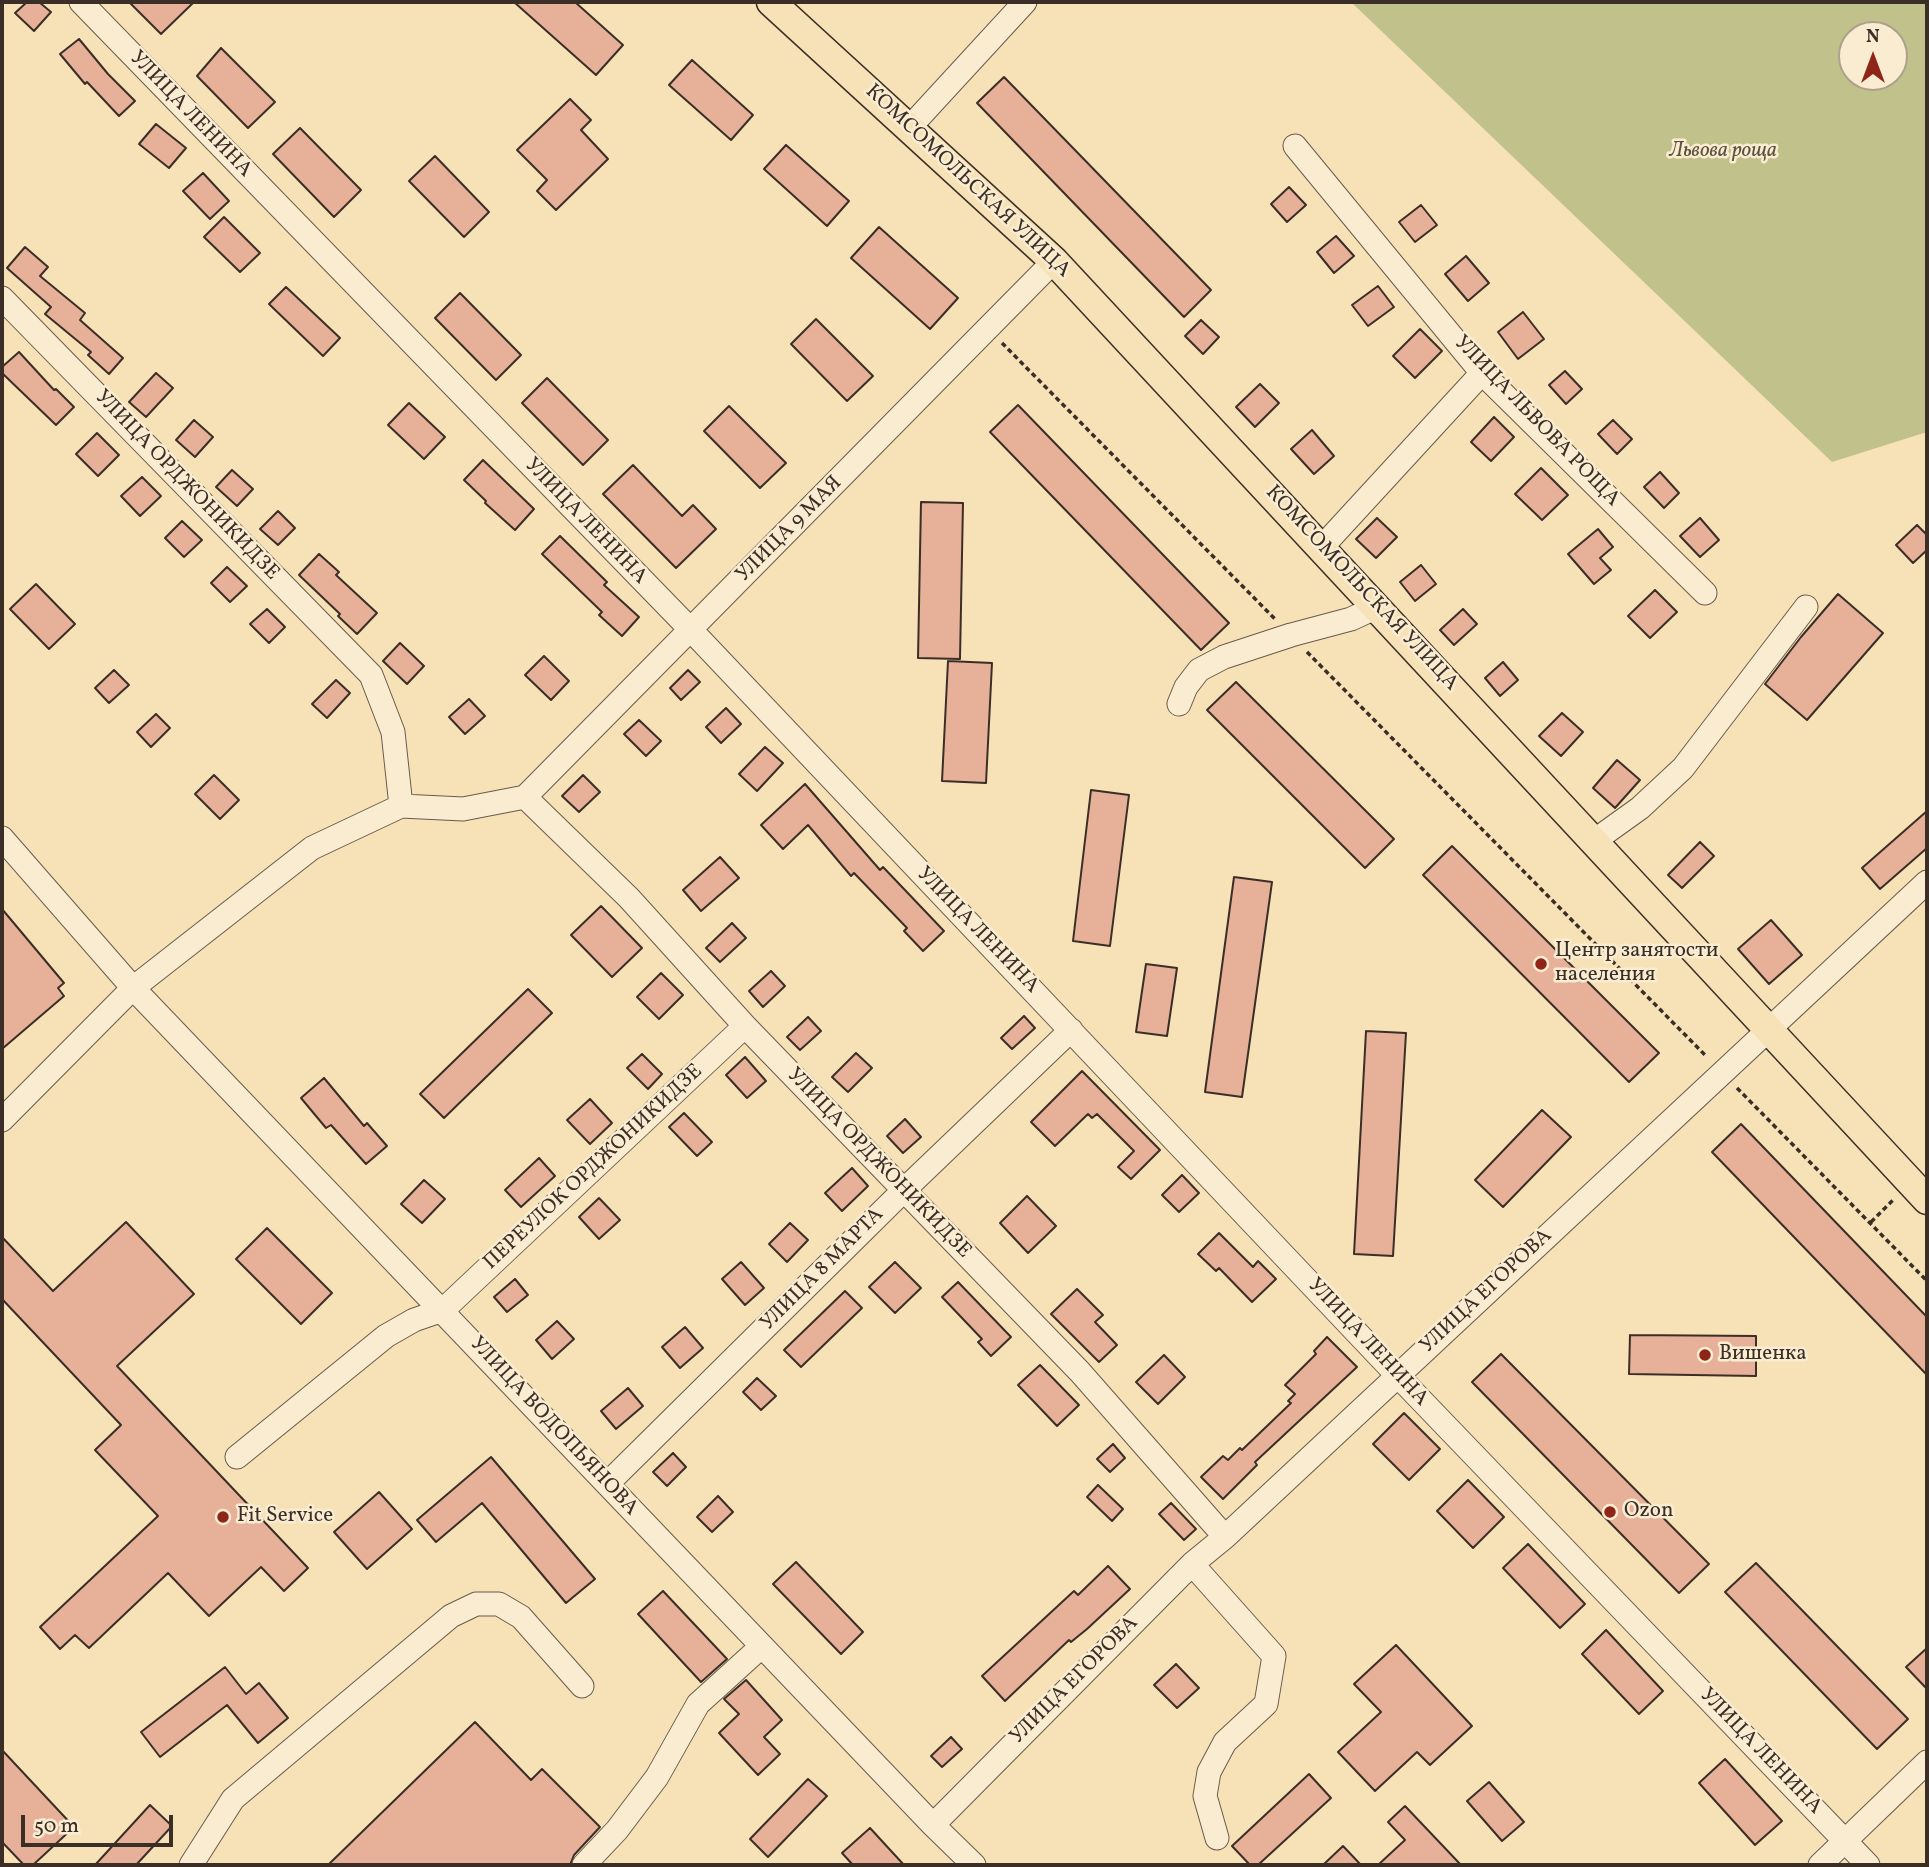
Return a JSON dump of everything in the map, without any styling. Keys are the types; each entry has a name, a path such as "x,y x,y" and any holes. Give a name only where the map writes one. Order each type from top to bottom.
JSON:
{"main road":[{"name":"КОМСОМОЛЬСКАЯ УЛИЦА","path":"771,2 1055,261 1927,1200"}],"street":[{"name":"УЛИЦА ЛЕНИНА","path":"81,2 691,631 1397,1375 1868,1865"},
{"path":"910,127 1025,2"},
{"name":"УЛИЦА ЛЬВОВА РОЩА","path":"1295,146 1482,373 1705,593"},
{"name":"УЛИЦА 9 МАЯ","path":"525,797 1055,261"},
{"name":"УЛИЦА ОРДЖОНИКИДЗЕ","path":"2,298 371,675 393,732 401,806"},
{"path":"1322,547 1482,373"},
{"path":"1178,704 1186,687 1199,670 1224,657 1290,635 1351,619 1377,607"},
{"path":"1594,841 1640,808 1683,768 1806,607"},
{"path":"2,1120 133,988 312,848 401,806 463,809 525,797"},
{"name":"УЛИЦА ОРДЖОНИКИДЗЕ","path":"525,797 629,898 745,1027 1080,1372 1224,1537"},
{"name":"УЛИЦА ВОДОПЬЯНОВА","path":"2,838 133,988 974,1865"},
{"name":"УЛИЦА ЕГОРОВА","path":"933,1825 1192,1564 1927,882"},
{"name":"ПЕРЕУЛОК ОРДЖОНИКИДЗЕ","path":"443,1310 745,1027"},
{"name":"УЛИЦА 8 МАРТА","path":"607,1484 904,1190 1071,1030"},
{"path":"237,1457 386,1336 414,1320 443,1310"},
{"path":"1192,1564 1275,1656 1266,1704 1225,1742 1209,1772 1205,1796 1217,1838"},
{"path":"191,1865 233,1799 451,1616 476,1604 499,1604 521,1617 582,1686"},
{"path":"584,1865 617,1830 657,1777 698,1704 762,1646"},
{"path":"1820,1865 1927,1762"}],"path":[{"path":"988,329 1927,1281"},
{"path":"1871,1222 1897,1196"}],"green space":[{"name":"Львова роща","path":"1351,2 1927,2 1927,432 1832,462"}],"building":[{"path":"27,2 39,2 51,12 34,31 15,13"},
{"path":"129,2 194,2 161,34"},
{"path":"514,2 575,2 623,45 596,75"},
{"path":"79,39 135,101 119,116 87,82 85,84 60,54"},
{"path":"221,48 275,102 248,128 197,76"},
{"path":"692,60 753,115 731,140 669,85"},
{"path":"1004,77 1211,290 1184,317 977,103"},
{"path":"570,99 591,120 581,130 608,159 556,210 537,191 547,180 517,150"},
{"path":"156,124 186,148 169,168 139,144"},
{"path":"300,128 361,190 334,217 273,154"},
{"path":"786,145 849,201 827,226 764,169"},
{"path":"435,156 489,212 464,237 409,181"},
{"path":"203,173 229,201 210,219 183,191"},
{"path":"1289,187 1306,205 1287,222 1271,204"},
{"path":"1421,205 1437,225 1415,242 1399,222"},
{"path":"224,217 260,253 240,272 204,237"},
{"path":"879,227 958,298 930,329 851,258"},
{"path":"1336,236 1354,256 1334,273 1317,252"},
{"path":"25,247 48,267 40,276 85,313 80,320 123,358 109,374 88,355 91,352 45,314 51,307 7,268"},
{"path":"1466,256 1489,283 1468,301 1445,274"},
{"path":"1378,286 1394,307 1368,326 1352,305"},
{"path":"286,287 340,338 323,356 269,304"},
{"path":"460,293 521,355 496,380 435,318"},
{"path":"1523,312 1544,339 1518,359 1498,332"},
{"path":"816,319 873,376 847,401 791,344"},
{"path":"1201,320 1219,337 1203,354 1185,336"},
{"path":"1420,329 1442,351 1415,378 1393,356"},
{"path":"19,352 54,390 74,407 56,425 2,373 2,367"},
{"path":"1565,371 1582,389 1566,404 1549,385"},
{"path":"156,373 173,388 146,417 129,402"},
{"path":"547,378 608,440 583,465 522,403"},
{"path":"1260,384 1279,403 1255,427 1236,407"},
{"path":"409,403 445,437 424,459 388,425"},
{"path":"1018,405 1229,623 1201,650 990,432"},
{"path":"729,406 786,463 760,488 704,431"},
{"path":"1494,417 1514,437 1491,461 1471,442"},
{"path":"194,420 213,437 195,457 176,440"},
{"path":"1613,420 1632,439 1617,454 1598,434"},
{"path":"1312,430 1334,456 1314,474 1291,449"},
{"path":"97,433 119,455 98,476 76,454"},
{"path":"483,460 534,509 515,530 464,480"},
{"path":"633,465 682,516 693,505 716,529 676,568 603,494"},
{"path":"1541,468 1568,495 1542,520 1515,494"},
{"path":"232,470 253,489 237,506 216,487"},
{"path":"1660,472 1679,493 1664,508 1644,487"},
{"path":"142,477 161,496 140,516 121,496"},
{"path":"921,502 963,503 960,659 918,658"},
{"path":"278,511 295,528 278,545 260,529"},
{"path":"1377,518 1397,537 1376,558 1356,539"},
{"path":"1700,518 1719,540 1700,557 1680,536"},
{"path":"182,521 202,540 184,557 165,538"},
{"path":"1917,525 1927,535 1927,550 1913,563 1896,545"},
{"path":"1598,529 1613,547 1600,558 1611,570 1594,584 1568,554"},
{"path":"560,536 607,582 604,585 639,617 622,636 599,615 602,612 542,554"},
{"path":"319,554 339,572 336,575 377,613 357,634 299,575"},
{"path":"1421,565 1436,584 1415,601 1400,582"},
{"path":"227,567 247,586 230,602 211,583"},
{"path":"36,584 75,624 49,649 10,609"},
{"path":"1655,590 1677,612 1650,638 1628,616"},
{"path":"1838,594 1883,633 1807,720 1765,684"},
{"path":"267,609 285,627 269,643 250,624"},
{"path":"1463,609 1477,624 1454,645 1440,630"},
{"path":"400,643 424,666 407,684 383,661"},
{"path":"544,656 569,681 551,700 525,675"},
{"path":"948,661 992,663 986,783 942,781"},
{"path":"1503,662 1518,680 1500,696 1485,678"},
{"path":"114,670 129,685 109,703 95,688"},
{"path":"688,670 700,682 681,700 670,688"},
{"path":"336,680 350,693 327,718 312,704"},
{"path":"1236,682 1394,839 1365,868 1207,710"},
{"path":"469,699 485,716 465,734 449,717"},
{"path":"726,708 741,724 721,743 706,727"},
{"path":"1562,713 1583,732 1561,756 1539,736"},
{"path":"156,714 170,728 151,747 137,732"},
{"path":"639,720 661,741 646,756 624,734"},
{"path":"765,747 783,763 757,791 739,774"},
{"path":"1617,760 1640,780 1615,808 1593,788"},
{"path":"214,775 239,800 220,819 195,794"},
{"path":"583,775 600,792 579,812 562,796"},
{"path":"805,784 880,870 883,867 944,931 923,951 904,931 907,928 854,873 851,876 808,825 783,849 761,825"},
{"path":"1091,790 1129,795 1110,946 1073,941"},
{"path":"1927,811 1927,848 1880,889 1862,868"},
{"path":"1700,842 1714,856 1682,888 1668,875"},
{"name":"Центр занятости населения","path":"1452,846 1659,1053 1629,1082 1423,875"},
{"path":"720,857 739,878 701,911 683,890"},
{"path":"1234,877 1272,882 1242,1097 1205,1092"},
{"path":"601,906 642,948 612,977 571,935"},
{"path":"2,909 64,983 58,988 64,996 2,1049"},
{"path":"1771,920 1802,955 1769,984 1738,949"},
{"path":"732,923 746,938 720,962 706,948"},
{"path":"1146,964 1177,968 1167,1036 1136,1032"},
{"path":"771,971 785,986 763,1007 749,991"},
{"path":"661,973 683,995 659,1019 637,997"},
{"path":"528,989 552,1013 444,1118 420,1094"},
{"path":"1024,1016 1035,1028 1012,1049 1001,1038"},
{"path":"808,1017 821,1031 800,1050 787,1037"},
{"path":"1366,1031 1406,1033 1393,1256 1354,1254"},
{"path":"856,1053 872,1068 848,1092 832,1077"},
{"path":"642,1054 662,1074 648,1089 627,1068"},
{"path":"745,1057 766,1081 747,1098 726,1075"},
{"path":"1082,1071 1160,1150 1131,1179 1118,1167 1134,1151 1097,1114 1092,1118 1088,1114 1055,1146 1031,1122"},
{"path":"324,1078 364,1126 367,1123 387,1146 366,1164 331,1125 326,1128 301,1098"},
{"path":"590,1099 612,1123 590,1144 567,1120"},
{"path":"1542,1110 1571,1137 1503,1207 1475,1180"},
{"path":"684,1113 712,1142 697,1156 669,1127"},
{"path":"905,1119 921,1137 903,1153 887,1136"},
{"path":"1741,1124 1927,1317 1927,1375 1712,1152"},
{"path":"539,1158 555,1176 521,1207 505,1190"},
{"path":"852,1168 868,1186 842,1211 825,1193"},
{"path":"1182,1175 1199,1193 1179,1212 1162,1195"},
{"path":"424,1180 445,1199 422,1223 401,1204"},
{"path":"1027,1196 1056,1226 1028,1253 1000,1223"},
{"path":"599,1198 620,1220 599,1239 579,1217"},
{"path":"126,1222 194,1294 117,1366 308,1568 284,1591 261,1567 209,1616 168,1573 89,1648 75,1635 60,1649 40,1627 158,1516 95,1450 121,1425 2,1299 2,1237 53,1291"},
{"path":"790,1223 808,1240 787,1262 769,1244"},
{"path":"267,1228 332,1293 301,1324 236,1259"},
{"path":"1219,1233 1253,1267 1258,1261 1276,1279 1252,1302 1219,1268 1216,1271 1198,1254"},
{"path":"741,1262 764,1288 745,1305 722,1279"},
{"path":"895,1262 921,1288 895,1313 869,1287"},
{"path":"515,1279 528,1295 507,1312 494,1297"},
{"path":"958,1282 1011,1337 991,1356 978,1342 982,1339 942,1297"},
{"path":"1077,1289 1103,1315 1095,1322 1117,1345 1099,1362 1051,1314"},
{"path":"845,1291 862,1308 801,1367 784,1350"},
{"path":"557,1321 574,1339 552,1359 536,1340"},
{"path":"685,1327 703,1348 680,1368 662,1347"},
{"path":"1630,1335 1756,1336 1756,1376 1629,1374"},
{"path":"1327,1337 1357,1367 1255,1462 1257,1465 1223,1499 1201,1477 1223,1456 1228,1460 1240,1448 1242,1450 1291,1403 1288,1401 1295,1394 1285,1385 1316,1354 1314,1351"},
{"path":"1501,1354 1709,1564 1679,1593 1472,1382"},
{"path":"1164,1355 1185,1377 1158,1404 1136,1382"},
{"path":"1040,1365 1079,1405 1057,1426 1018,1385"},
{"path":"757,1378 776,1396 761,1410 743,1392"},
{"path":"628,1388 643,1406 616,1429 601,1411"},
{"path":"1404,1413 1440,1449 1409,1480 1373,1444"},
{"path":"1113,1444 1125,1458 1110,1472 1097,1459"},
{"path":"673,1453 686,1467 667,1486 653,1472"},
{"path":"491,1457 595,1579 566,1603 482,1503 436,1542 417,1520"},
{"path":"1468,1480 1504,1517 1473,1548 1437,1511"},
{"path":"1098,1485 1123,1509 1112,1521 1087,1497"},
{"path":"379,1492 412,1529 367,1569 334,1532"},
{"path":"718,1496 733,1512 712,1532 697,1517"},
{"path":"1171,1503 1196,1529 1184,1540 1159,1514"},
{"path":"1528,1544 1585,1604 1560,1628 1503,1568"},
{"path":"796,1562 863,1632 841,1654 773,1584"},
{"path":"1756,1563 1908,1719 1877,1749 1725,1592"},
{"path":"1108,1566 1130,1589 1087,1629 1071,1642 1069,1640 1005,1701 982,1676 1074,1591 1078,1595"},
{"path":"663,1591 727,1659 701,1682 638,1614"},
{"path":"1606,1630 1663,1691 1639,1714 1582,1654"},
{"path":"1396,1645 1472,1726 1430,1765 1417,1752 1375,1791 1338,1752 1381,1712 1354,1684"},
{"path":"1927,1648 1927,1689 1906,1667"},
{"path":"1176,1664 1199,1688 1177,1708 1154,1685"},
{"path":"225,1667 246,1694 259,1683 288,1718 258,1743 227,1705 160,1757 141,1732"},
{"path":"746,1680 782,1720 764,1737 780,1754 758,1775 719,1733 739,1714 724,1699"},
{"path":"475,1722 531,1780 542,1769 600,1827 574,1855 570,1865 328,1865"},
{"path":"951,1737 962,1749 942,1767 931,1756"},
{"path":"2,1750 74,1827 33,1865 24,1865 2,1842"},
{"path":"1725,1759 1782,1821 1755,1845 1699,1783"},
{"path":"1309,1774 1331,1798 1258,1865 1250,1865 1232,1846"},
{"path":"808,1779 827,1796 768,1857 750,1839"},
{"path":"1489,1782 1524,1822 1502,1841 1467,1801"},
{"path":"150,1805 172,1826 136,1865 95,1865"},
{"path":"1405,1806 1461,1865 1378,1865 1405,1840 1388,1822"},
{"path":"870,1828 904,1865 853,1865 842,1853"},
{"path":"1343,1846 1361,1865 1323,1865"}],"place":[{"name":"Центр занятости населения","path":"1541,964"},
{"name":"Вишенка","path":"1705,1355"},
{"name":"Ozon","path":"1610,1512"},
{"name":"Fit Service","path":"223,1517"}]}
